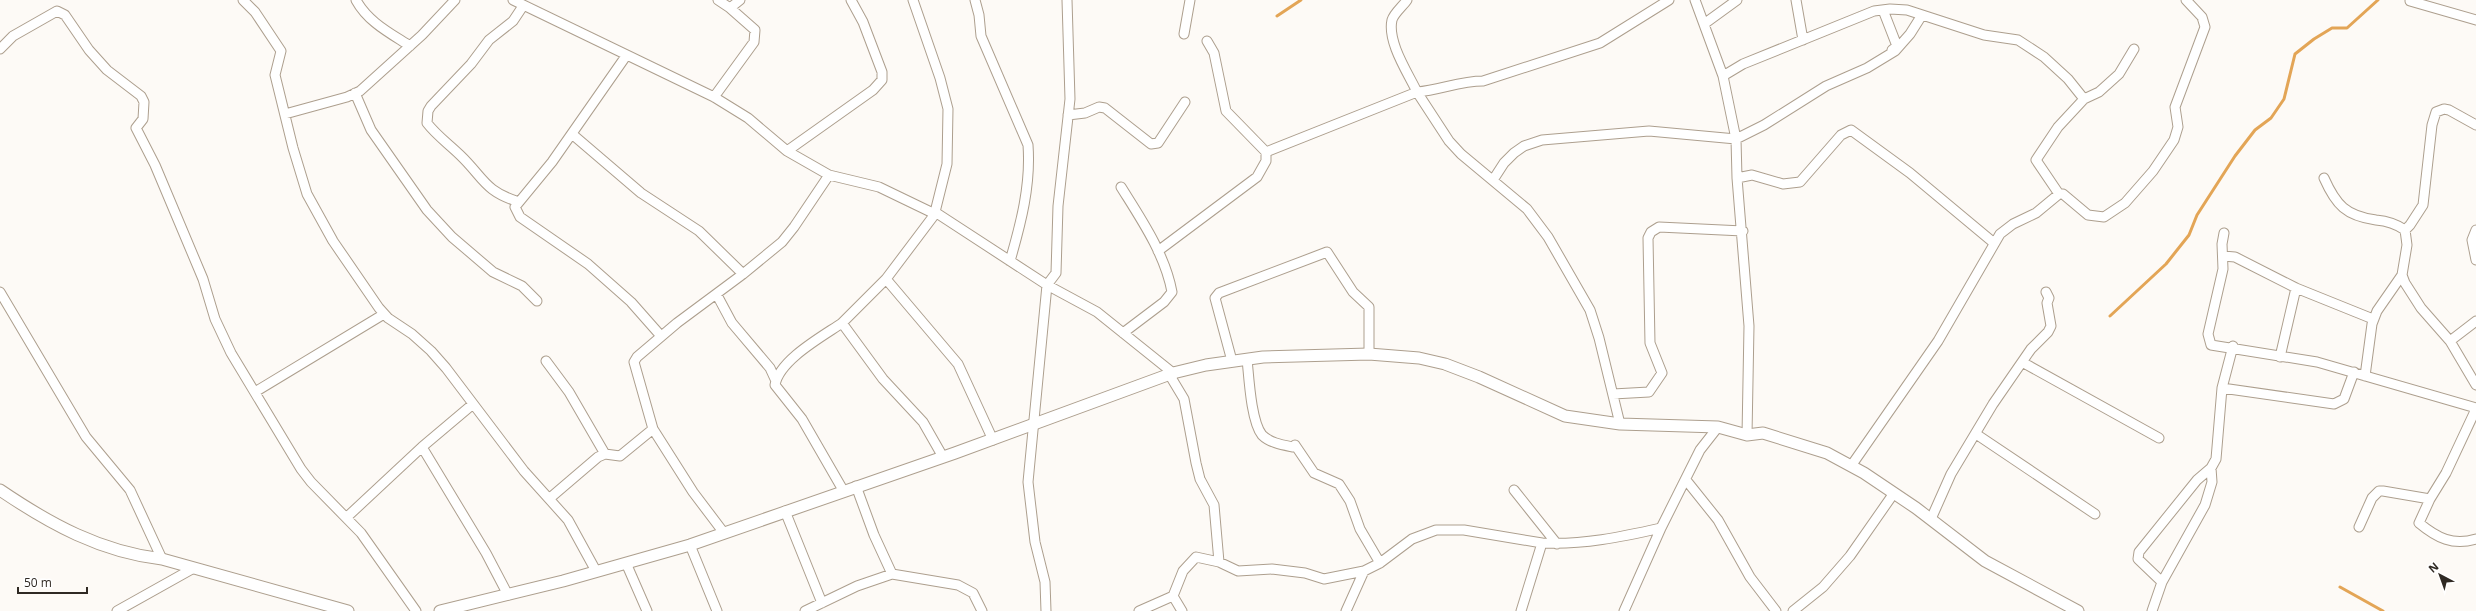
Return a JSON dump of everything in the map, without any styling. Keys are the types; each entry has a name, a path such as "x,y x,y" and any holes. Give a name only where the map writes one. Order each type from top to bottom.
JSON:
{"street":[{"path":"243,0 255,12 282,51 275,75 285,114 307,194 333,240 384,314 431,351 524,471 550,498 568,520 596,571"},
{"path":"356,0 368,17 410,46"},
{"path":"285,114 333,102 354,93 410,46 455,0"},
{"path":"512,0 714,97 748,118 787,151 829,175 879,187 935,213 1047,285 1097,312 1172,373"},
{"path":"714,97 754,42 756,35 755,30 730,8 718,0"},
{"path":"730,8 740,0"},
{"path":"787,151 873,90 882,80 882,72 863,22 851,0"},
{"path":"843,490 802,419 775,388 776,381 788,362 801,351 842,323 886,279 935,213 947,164 948,109 940,78 913,0"},
{"path":"975,0 979,14 981,36 1028,145 1030,161 1024,212 1010,261"},
{"path":"1046,611 1045,582 1035,542 1028,482 1032,425 1047,285 1056,273 1058,206 1070,99 1067,0"},
{"path":"1184,34 1190,0"},
{"path":"1407,0 1392,18 1391,33 1395,45 1418,92 1449,141 1461,154 1527,209 1572,277 1590,310 1620,424"},
{"path":"1266,152 1418,92 1438,90 1467,81 1484,81 1600,43 1669,0"},
{"path":"1695,0 1723,76 1736,139 1737,178 1743,231 1749,326 1747,435"},
{"path":"1704,24 1737,0"},
{"path":"1796,0 1803,40"},
{"path":"2134,48 2119,74 2099,92 2084,99 2058,127 2036,160 2059,194 2063,194 2088,215 2104,217 2125,203 2153,171 2174,140 2178,127 2175,107 2205,25 2202,17 2186,0"},
{"path":"2410,1 2476,20"},
{"path":"519,202 500,196 489,189 460,154 439,137 427,123 428,111 431,106 470,64 489,40 514,21 524,6"},
{"path":"1866,68 1897,46 1883,10"},
{"path":"1723,76 1743,64 1874,11 1907,10 1984,35 2018,40 2044,57 2068,79 2084,99"},
{"path":"0,48 13,36 57,11 65,16 89,50 107,70 141,96 144,102 143,119 136,128 141,142 158,172 203,280 215,319 231,353 306,476 347,517 370,545 416,611"},
{"path":"1494,180 1504,163 1514,153 1524,146 1542,140 1649,131 1736,139 1764,125 1826,86 1866,68 1894,51 1922,15"},
{"path":"1158,251 1257,177 1266,161 1266,152 1226,111 1214,54 1207,41"},
{"path":"626,56 552,162 515,207 520,217 588,264 631,302 661,336"},
{"path":"354,93 371,130 427,210 452,237 493,272 522,286 537,301"},
{"path":"1068,115 1085,112 1099,106 1105,108 1151,144 1158,143 1185,102"},
{"path":"2405,230 2423,205 2432,125 2436,112 2444,109 2449,110 2476,125"},
{"path":"1737,178 1752,175 1783,184 1800,182 1841,135 1850,130 1910,173 1994,243"},
{"path":"572,134 641,193 699,231 743,274"},
{"path":"724,533 693,492 653,429 634,362 637,356 661,336 717,295 782,242 794,227 829,175"},
{"path":"2324,178 2338,203 2351,214 2361,218 2392,222 2405,230"},
{"path":"1121,187 1145,225 1158,251 1169,277 1172,292 1164,302 1123,333"},
{"path":"1851,466 1938,342 1994,243 2008,227 2036,213 2059,194"},
{"path":"1613,394 1649,392 1662,373 1650,343 1648,238 1651,232 1659,227 1743,231"},
{"path":"2365,376 2373,319 2402,274 2407,246 2405,230"},
{"path":"2476,230 2472,240 2476,260"},
{"path":"2224,234 2222,244 2224,256 2222,279 2207,337 2214,346 2233,346 2280,357 2318,362 2476,408 2446,473 2430,499 2419,523 2429,531 2455,543 2476,539"},
{"path":"1232,361 1215,298 1219,293 1327,252 1354,292 1369,307 1369,354"},
{"path":"2224,256 2235,257 2296,288 2373,319"},
{"path":"2402,274 2407,287 2421,308 2450,341 2476,385"},
{"path":"886,279 958,364 993,440"},
{"path":"2280,357 2296,288"},
{"path":"0,292 86,437 130,490 162,559"},
{"path":"1931,519 1951,474 1993,404 2031,349 2041,341 2051,326 2046,292"},
{"path":"717,295 732,323 770,368 776,381"},
{"path":"255,392 384,314"},
{"path":"2450,341 2476,321"},
{"path":"842,323 882,379 923,422 943,457"},
{"path":"2162,582 2141,563 2138,559 2139,552 2197,480 2211,468 2216,459 2222,388 2233,346"},
{"path":"440,611 508,595 690,545 843,490 993,440 1172,373 1247,359 1369,354 1419,358 1445,364 1512,390 1565,416 1620,424 1718,427 1747,435 1763,433 1828,453 1894,493 2000,571 2078,611"},
{"path":"1247,359 1255,416 1259,430 1267,439 1282,445 1294,447 1295,445 1314,473 1339,484 1350,501 1360,529 1380,563"},
{"path":"546,361 573,399 605,454"},
{"path":"2022,362 2159,438"},
{"path":"2222,388 2334,404 2344,399 2354,372"},
{"path":"1172,373 1172,379 1184,399 1198,471 1214,505 1219,562"},
{"path":"347,517 422,447 473,404"},
{"path":"1624,611 1661,528 1700,450 1718,427"},
{"path":"550,498 590,463 605,454 620,456 653,429"},
{"path":"1976,434 2095,514"},
{"path":"422,447 486,553 508,595"},
{"path":"2152,611 2162,582 2205,505 2212,482 2211,468"},
{"path":"1686,480 1718,520 1750,577 1776,611"},
{"path":"856,486 874,535 892,574"},
{"path":"0,490 37,515 91,543 139,557 162,559 192,569 348,611"},
{"path":"1514,490 1557,544"},
{"path":"2358,527 2372,498 2379,491 2430,499"},
{"path":"1793,611 1823,587 1850,556 1894,493"},
{"path":"785,511 822,603"},
{"path":"1139,611 1173,596 1183,571 1196,557 1219,562 1238,571 1272,569 1305,573 1324,579 1364,571 1380,563 1412,539 1436,530 1448,529 1542,543 1576,544 1616,539 1661,528"},
{"path":"1520,611 1542,543"},
{"path":"690,545 717,611"},
{"path":"626,563 647,611"},
{"path":"123,609 192,569"},
{"path":"1346,611 1364,571"},
{"path":"805,611 857,586 892,574 958,585 973,593 982,611"},
{"path":"1173,596 1182,611"}],"waterway":[{"path":"1277,16 1301,0"},
{"path":"2110,316 2166,264 2189,235 2197,215 2235,156 2255,130 2271,118 2284,99 2295,54 2314,39 2332,28 2347,28 2378,0"},
{"path":"2340,587 2383,611"}]}
